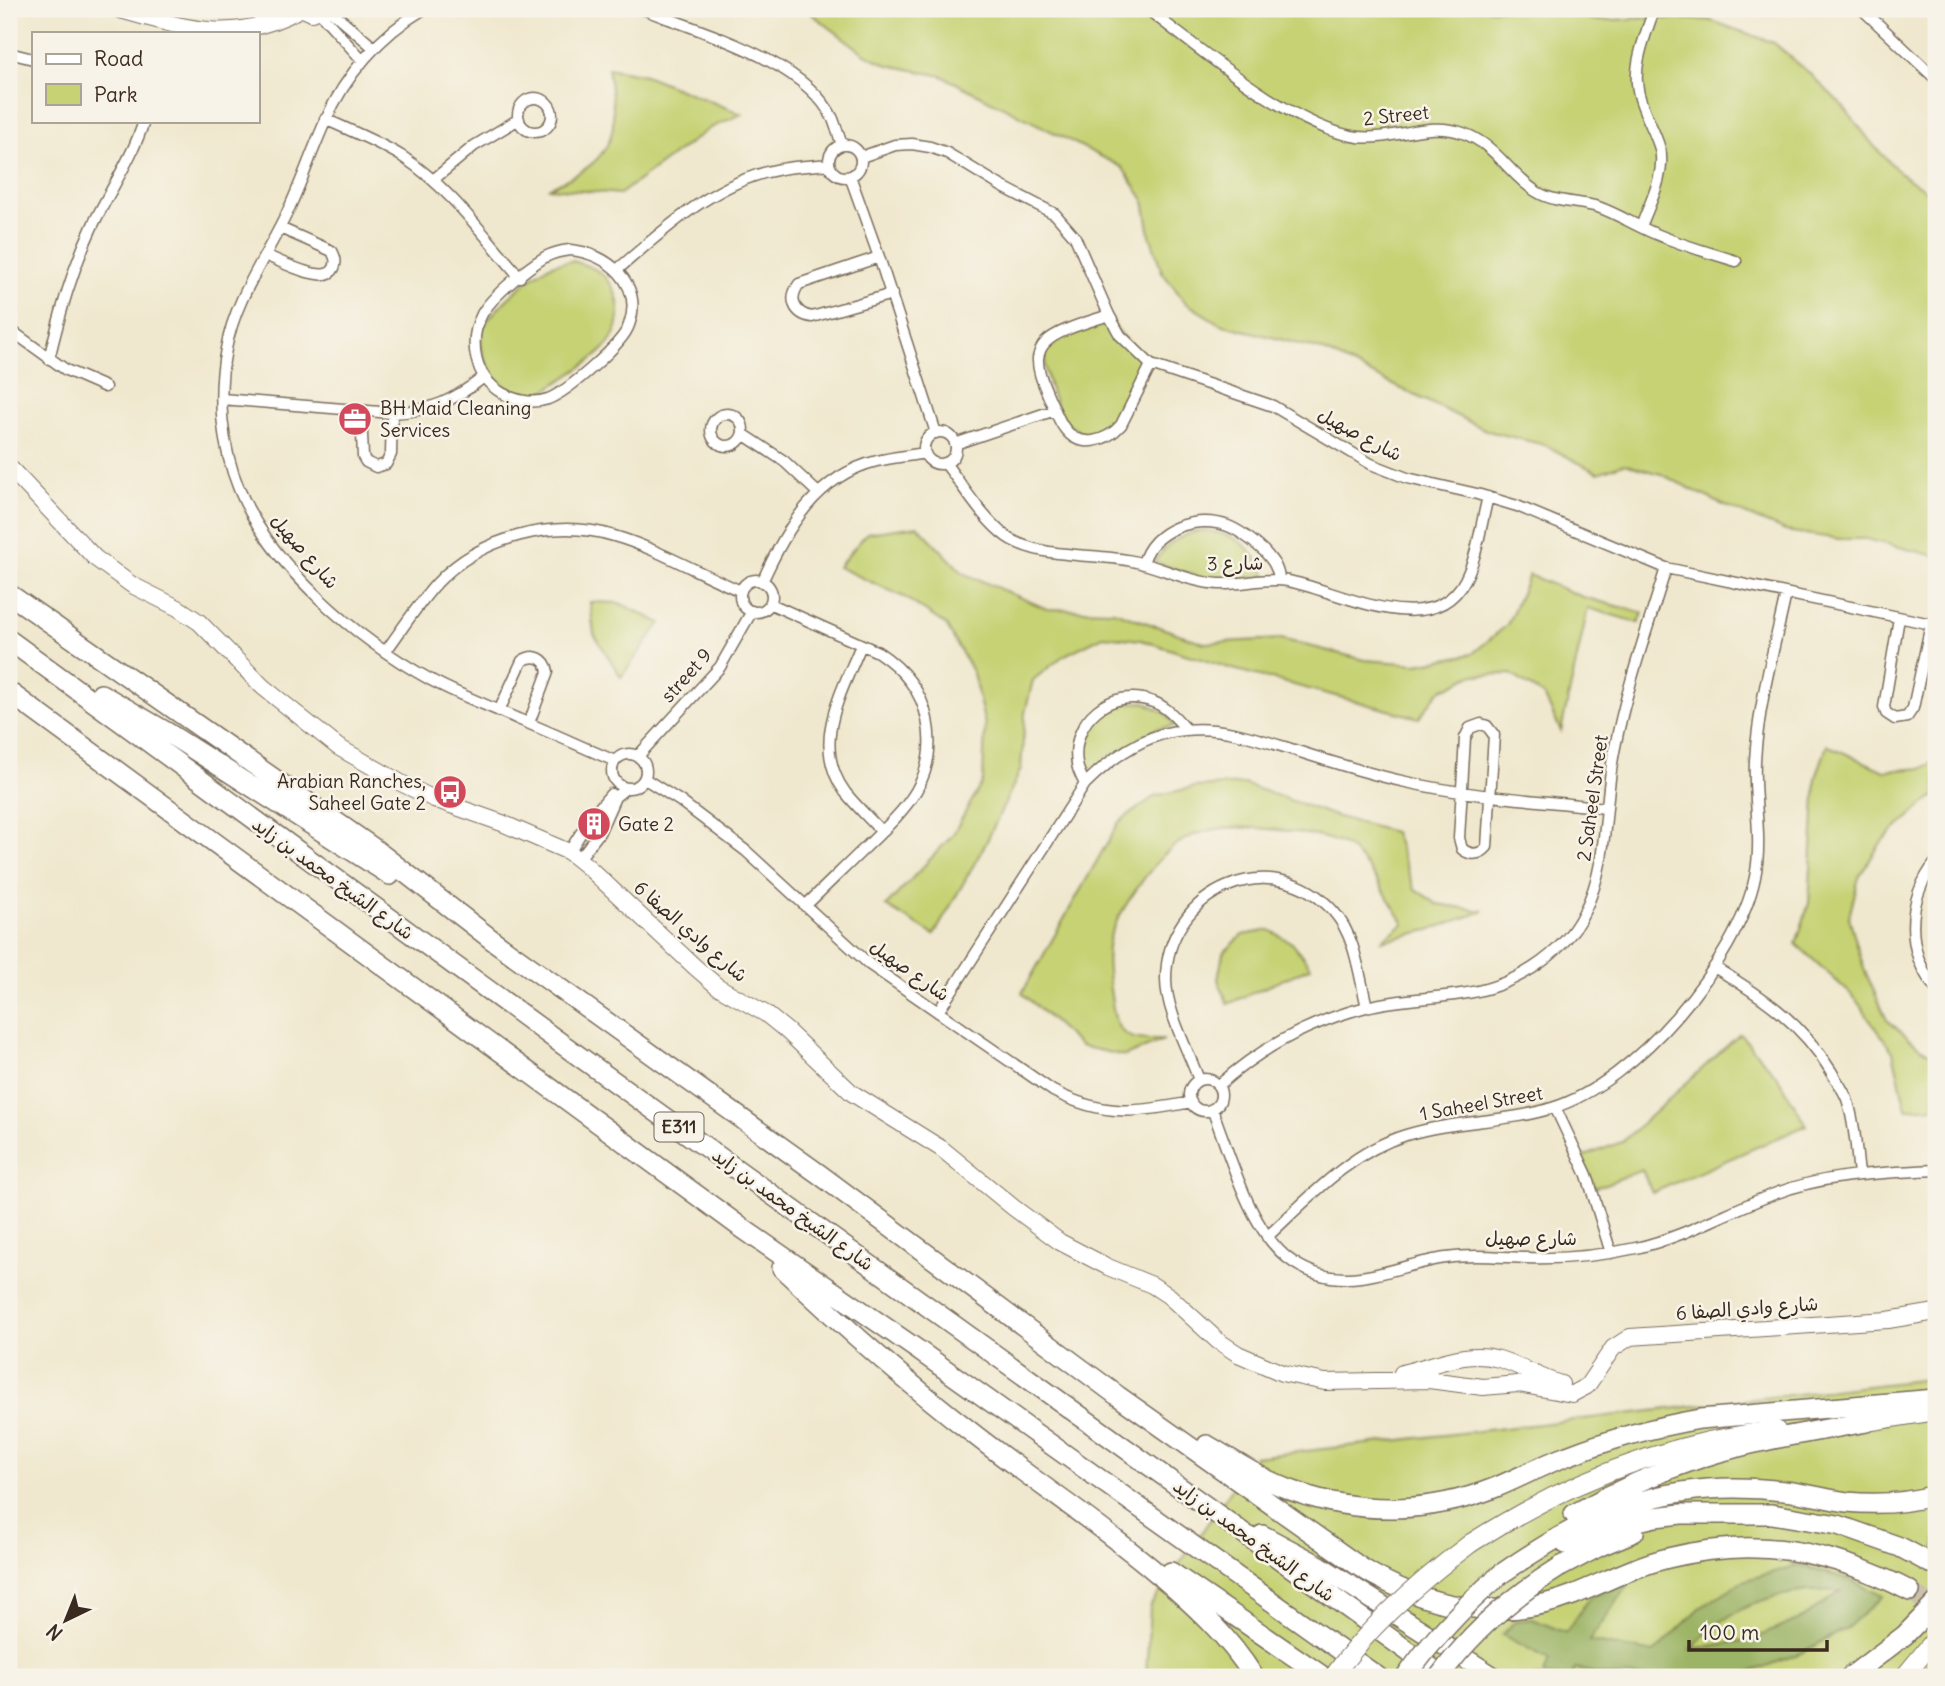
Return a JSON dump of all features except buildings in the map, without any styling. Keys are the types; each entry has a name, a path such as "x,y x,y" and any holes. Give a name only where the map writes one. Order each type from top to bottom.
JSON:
{"highway":[{"path":"9,594 372,847 491,939 819,1174 1118,1396 1360,1567 1409,1593 1447,1605 1490,1610 1533,1606 1574,1594 1665,1558 1729,1548 1762,1547 1826,1556 1856,1566 1910,1591"},
{"path":"16,646 169,733 491,939"},
{"name":"شارع الشيخ محمد بن زايد","path":"16,646 551,1036 1209,1506 1441,1677"},
{"name":"شارع الشيخ محمد بن زايد","path":"9,692 738,1226 918,1350 1378,1677"},
{"path":"738,1226 833,1317 934,1402 1119,1541 1209,1618 1254,1677"},
{"path":"1118,1396 1161,1416 1249,1470 1296,1492 1345,1505 1396,1508 1421,1507 1471,1496 1597,1444 1665,1425 1700,1419 1936,1399"},
{"path":"1441,1677 1488,1621 1534,1582 1549,1549 1603,1498 1681,1465 1739,1447 1867,1422"},
{"path":"1406,1677 1457,1614 1501,1574 1523,1566 1600,1515 1679,1492 1733,1487 1761,1488 1868,1503 1936,1495"},
{"path":"1209,1506 1320,1566 1494,1677"},
{"path":"1549,1549 1620,1537 1706,1515 1772,1514 1827,1522 1880,1539 1930,1563"},
{"path":"1119,1541 1196,1587 1324,1677"},
{"path":"1850,1677 1905,1635 1936,1603"}],"main road":[{"path":"1333,1677 1356,1648 1398,1604 1437,1569 1471,1543 1551,1496 1593,1476 1637,1460 1728,1437 1867,1422 1936,1411"},
{"path":"1904,1677 1936,1638"},
{"path":"1932,1677 1936,1673"}],"street":[{"path":"117,9 184,27 228,32 315,9 346,23 374,48"},
{"path":"315,9 362,60"},
{"name":"شارع صهيل","path":"424,9 362,60 326,119 280,228 252,276 232,323 222,373 223,430 229,460 239,490 271,543 314,591 353,627 432,680 615,761"},
{"path":"643,9 756,54 792,73 807,86 832,117 842,145"},
{"name":"2 Street","path":"1147,9 1250,85 1325,128 1374,137 1427,128 1461,132 1492,150 1538,192 1560,200 1596,206 1641,228 1736,261"},
{"path":"1641,228 1662,159 1642,105 1637,83 1640,58 1654,9"},
{"path":"1862,9 1936,79"},
{"path":"337,32 346,23"},
{"path":"9,53 32,60"},
{"path":"326,119 388,148 433,180 520,277"},
{"path":"433,180 474,146 519,119"},
{"path":"49,359 74,268 93,224 134,148 144,122"},
{"path":"842,145 856,148 861,157 860,166 850,176 839,176 829,164 830,154 842,145"},
{"name":"شارع صهيل","path":"861,157 895,145 930,147 947,153 1001,186 1055,214 1075,237 1120,335 1151,365 1273,406 1353,455 1390,472 1517,506 1665,568 1933,624"},
{"path":"617,270 675,220 735,184 779,169 829,164"},
{"path":"850,176 892,294 936,433"},
{"path":"265,256 321,276 334,269 335,257 332,251 280,228"},
{"path":"570,250 596,255 617,270 630,290 632,302 629,326 616,346 566,388 547,399 522,401 499,391 484,377 474,349 478,324 486,307 520,277 545,257 570,250"},
{"path":"879,257 799,284 793,298 794,305 805,316 812,317 892,294"},
{"path":"1109,315 1053,336 1041,349 1039,367 1066,431 1075,438 1095,441 1105,439 1121,425 1151,365"},
{"path":"9,329 66,370 105,387"},
{"path":"222,399 392,413 432,408 451,401 484,377"},
{"path":"955,444 1055,410"},
{"path":"361,411 363,457 366,462 376,467 386,464 391,454 392,413"},
{"path":"936,433 950,436 955,444 955,453 945,463 935,464 925,453 928,438 936,433"},
{"path":"743,435 784,461 818,492"},
{"path":"762,582 791,526 818,492 876,461 925,453"},
{"name":"3 شارع","path":"945,463 995,527 1020,544 1035,549 1143,564 1184,578 1217,584 1279,579 1395,611 1423,611 1436,607 1457,591 1465,580 1488,497"},
{"name":"شارع وادي الصفا 6","path":"9,467 95,558 132,585 178,608 199,622 263,687 338,747 434,799 578,849 695,967 717,986 766,1014 852,1093 942,1149 1059,1242 1152,1285 1169,1296 1219,1340 1260,1365 1304,1379 1347,1383 1429,1380 1482,1387 1519,1376 1584,1389 1613,1348 1630,1337 1888,1320 1936,1312"},
{"path":"1143,564 1151,545 1162,535 1177,527 1209,522 1227,526 1259,547 1275,564 1279,579"},
{"path":"386,651 432,590 469,557 495,544 552,530 581,530 614,536 741,591"},
{"name":"2 Saheel Street","path":"1218,1086 1266,1048 1304,1028 1367,1007 1478,991 1500,984 1542,962 1572,932 1584,915 1602,860 1610,773 1621,722 1665,568"},
{"path":"762,582 767,584 772,593 771,604 762,611 752,611 743,605 741,591 748,583 762,582"},
{"name":"1 Saheel Street","path":"1267,1237 1351,1162 1388,1141 1409,1134 1513,1117 1555,1107 1603,1084 1643,1052 1660,1034 1714,967 1742,918 1755,875 1758,833 1754,779 1756,747 1786,594"},
{"path":"771,604 891,661 903,671 921,698 929,728 930,744 923,777 908,805 805,906"},
{"name":"street 9","path":"638,756 720,667 752,611"},
{"path":"1899,618 1884,701 1886,713 1895,719 1907,717 1913,708 1933,624"},
{"path":"862,645 832,714 829,746 831,763 841,785 882,832"},
{"path":"499,711 522,661 533,656 539,658 547,666 548,672 529,723"},
{"path":"1085,784 1077,765 1077,744 1084,724 1097,709 1116,699 1137,697 1156,702 1186,729"},
{"path":"1481,724 1492,729 1494,735 1492,794 1487,846 1478,854 1472,854 1462,849 1460,844 1462,792 1467,732 1481,724"},
{"path":"939,1012 1085,784 1130,747 1157,736 1186,729 1243,735 1379,776 1462,792 1606,808"},
{"path":"578,849 599,833 607,806 613,790 615,781 612,771 615,761 623,755 638,756 646,769 645,779 637,787 626,788 607,806"},
{"name":"شارع صهيل","path":"645,779 746,851 870,965 1053,1091 1102,1110 1138,1111 1191,1102"},
{"path":"615,781 626,788"},
{"path":"1936,862 1917,896 1913,915 1916,953 1923,971 1936,989"},
{"path":"1199,1080 1170,1005 1166,969 1170,948 1184,920 1205,898 1223,887 1242,881 1263,879 1284,882 1321,900 1336,914 1347,932 1367,1007"},
{"path":"1714,967 1772,1003 1798,1027 1826,1062 1846,1098 1853,1122 1859,1174"},
{"path":"1199,1080 1210,1080 1218,1086 1221,1091 1220,1102 1212,1109 1203,1111 1191,1102 1191,1087 1199,1080"},
{"path":"1555,1107 1587,1175 1611,1253"},
{"name":"شارع صهيل","path":"1212,1109 1248,1200 1267,1237 1284,1255 1306,1270 1323,1276 1342,1278 1381,1275 1444,1258 1553,1258 1611,1253 1669,1240 1773,1194 1801,1185 1859,1174 1936,1170"},
{"name":"شارع وادي الصفا 6","path":"1369,1381 1471,1356 1496,1357 1519,1376"},
{"path":"1459,1358 1459,1384"}],"green space":[{"path":"805,9 1567,9 1596,21 1643,18 1709,20 1774,43 1843,106 1874,146 1901,174 1936,197 1936,556 1866,539 1839,539 1785,531 1721,504 1661,474 1624,464 1598,473 1545,445 1488,431 1322,350 1220,324 1186,303 1162,272 1150,235 1144,200 1122,167 942,76 888,65 865,54"},
{"path":"608,68 645,75 742,114 710,128 620,194 548,188 590,165 599,157 610,138 613,104"},
{"path":"573,261 598,271 613,287 619,318 612,339 592,360 543,392 520,394 512,391 493,373 484,357 482,331 492,315 512,294 535,276 552,265"},
{"path":"1105,315 1143,360 1113,420 1099,432 1082,434 1065,421 1057,406 1046,374 1045,355 1052,343 1059,338"},
{"path":"918,526 963,573 1047,609 1114,611 1204,643 1281,639 1365,660 1417,664 1472,654 1507,625 1529,575 1583,597 1643,613 1639,623 1588,608 1561,731 1544,696 1511,674 1472,675 1438,692 1419,718 1229,668 1141,640 1103,636 1063,656 1033,680 1025,713 1021,769 986,843 934,935 886,906 952,836 983,781 985,725 973,673 946,625 904,597 838,567 867,533"},
{"path":"1203,530 1226,535 1242,543 1267,576 1212,581 1154,562 1175,541 1187,534"},
{"path":"590,602 619,603 661,623 621,677 594,634"},
{"path":"1145,702 1165,713 1175,726 1156,729 1087,771 1080,750 1086,728 1101,710 1121,703"},
{"path":"1827,745 1884,771 1923,768 1936,760 1936,796 1882,841 1859,877 1849,917 1864,969 1887,1020 1919,1047 1936,1057 1936,1107 1906,1109 1893,1052 1854,997 1796,944 1809,903 1816,778"},
{"path":"1244,784 1338,817 1394,832 1414,888 1437,904 1484,911 1429,930 1381,941 1404,923 1372,873 1347,847 1321,837 1269,829 1233,827 1199,833 1177,844 1149,872 1122,912 1109,942 1107,959 1118,1025 1131,1037 1164,1040 1125,1056 1080,1046 1022,993 1119,822 1155,796 1195,787"},
{"path":"1270,930 1292,943 1311,967 1228,1004 1218,980 1223,953 1243,935"},
{"path":"1740,1034 1777,1076 1807,1125 1652,1193 1642,1170 1595,1188 1582,1157 1622,1142"},
{"path":"1936,1378 1936,1677 1146,1677 1150,1606 1254,1457"},
{"path":"1797,1565 1848,1579 1883,1596 1847,1628 1803,1652 1744,1675 1616,1677 1575,1669 1571,1677 1543,1677 1549,1659 1502,1635 1515,1621 1533,1619 1566,1633 1590,1596 1633,1578 1589,1641 1654,1653 1700,1608 1743,1581","holes":["1841,1591 1802,1618 1753,1639 1692,1649 1723,1620 1759,1602 1799,1592"]}],"tunnel":[{"path":"1910,1591 1936,1608"}],"place":[{"name":"BH Maid Cleaning Services","path":"355,419"},
{"name":"Arabian Ranches, Saheel Gate 2","path":"450,792"},
{"name":"Gate 2","path":"594,824"}]}
